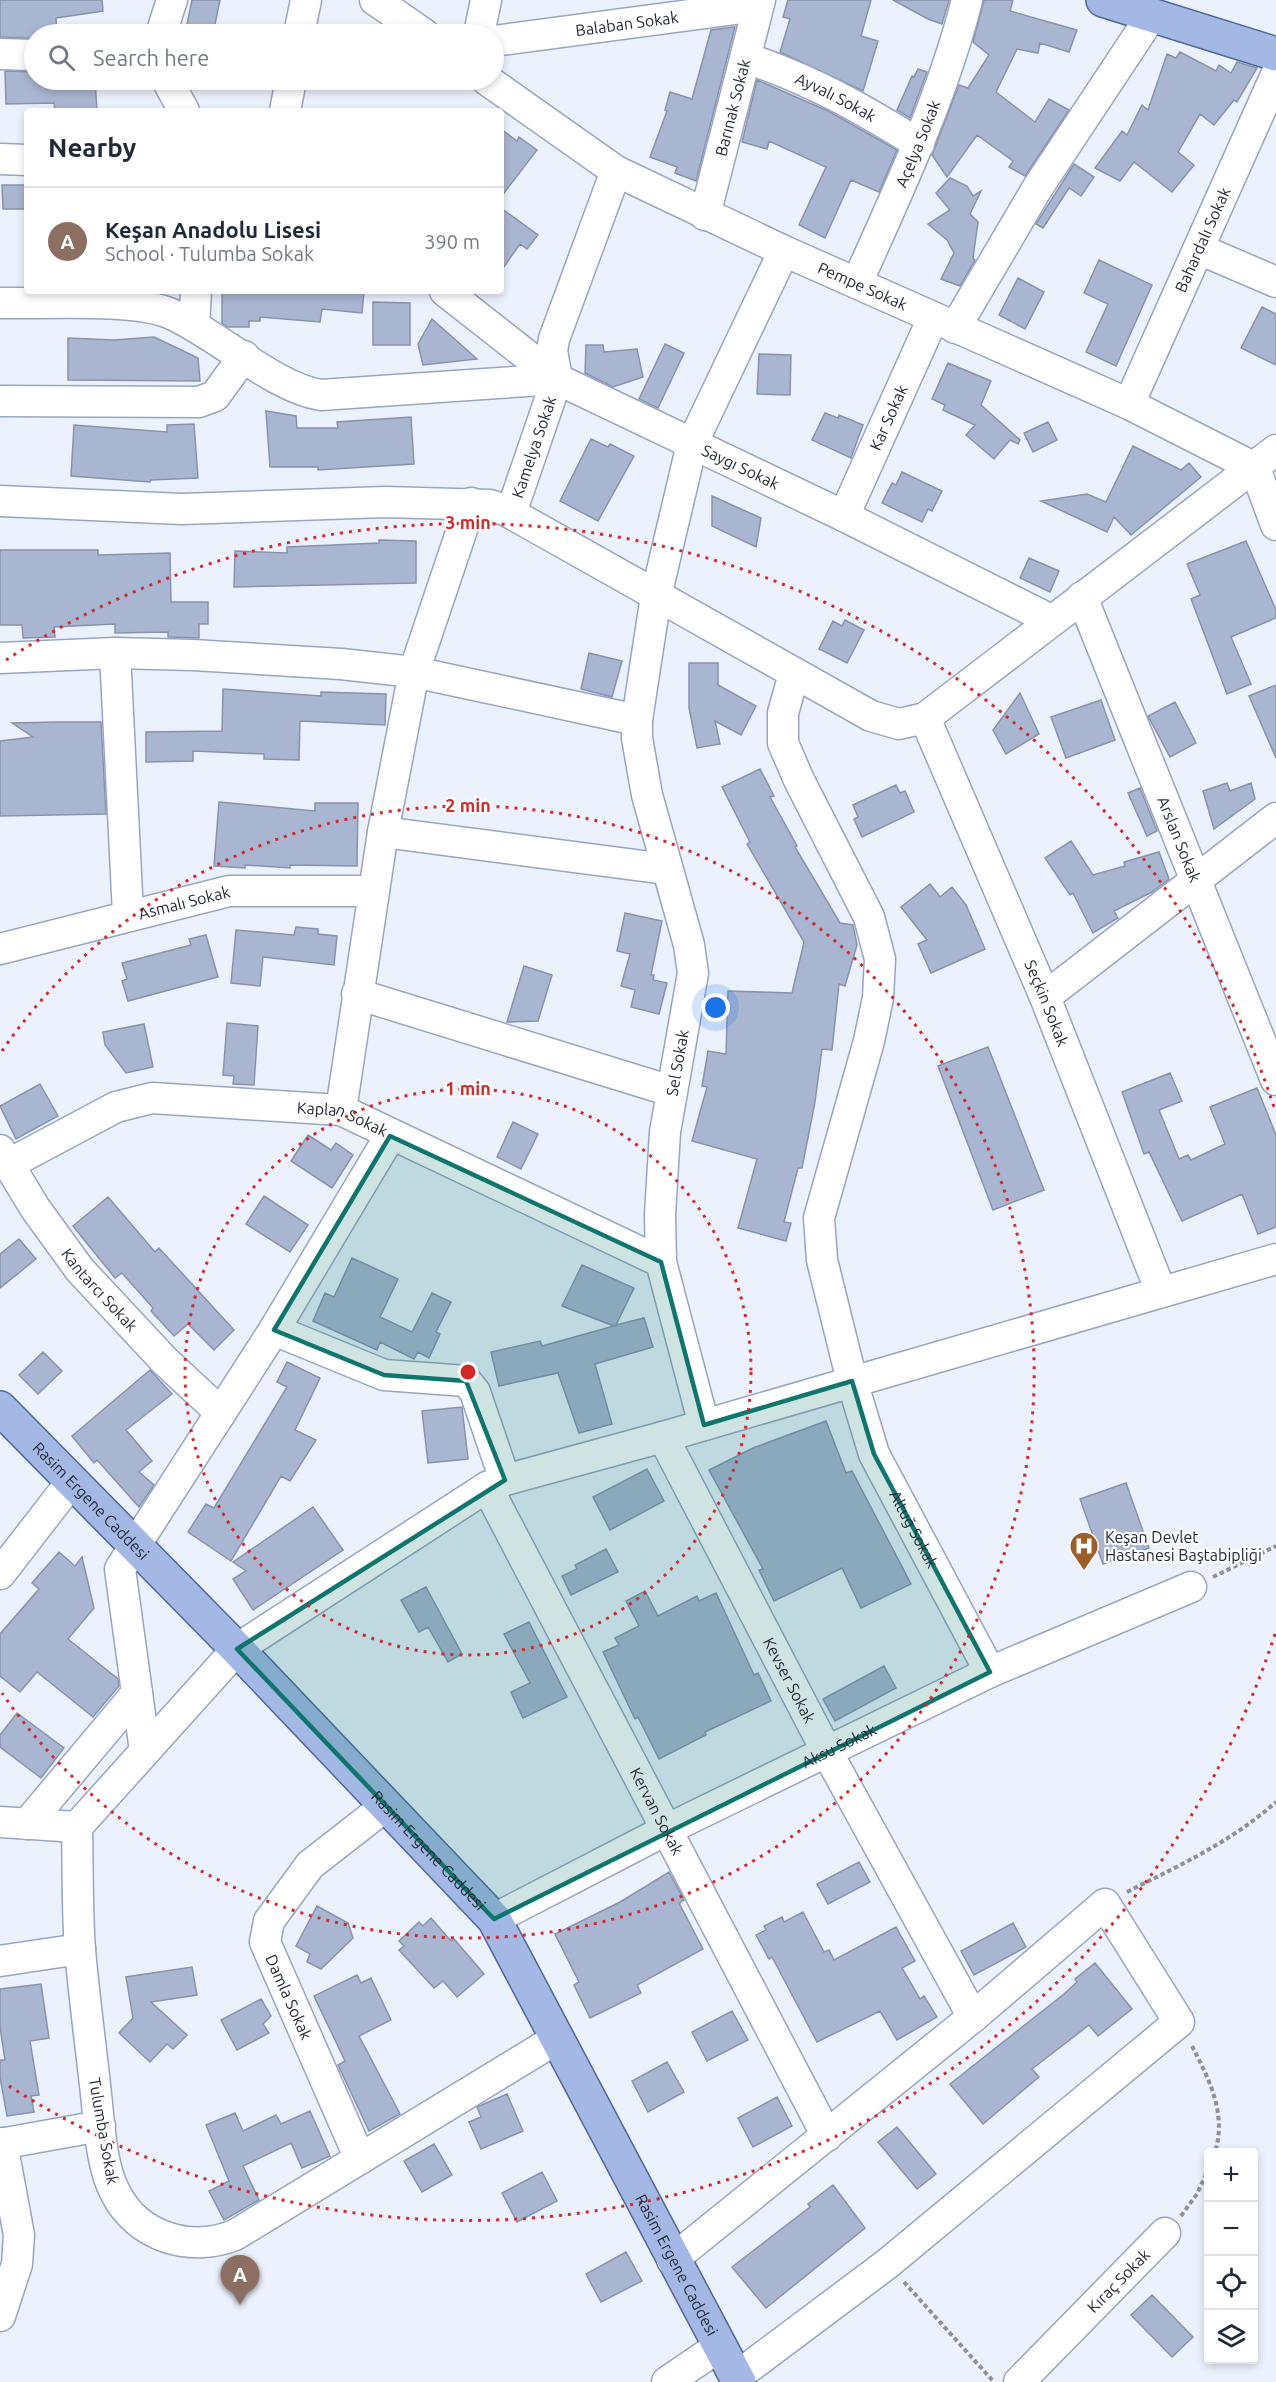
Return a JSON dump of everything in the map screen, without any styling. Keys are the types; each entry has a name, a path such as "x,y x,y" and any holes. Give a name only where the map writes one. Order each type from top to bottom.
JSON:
{"main road":[{"path":"1103,0 1276,54"},
{"name":"Rasim Ergene Caddesi","path":"0,1408 237,1649 494,1919 672,2260 737,2379"}],"street":[{"path":"164,24 172,0"},
{"path":"301,24 306,0"},
{"path":"375,0 410,24"},
{"path":"481,24 486,0"},
{"name":"Açelya Sokak","path":"856,283 919,144 954,49 967,0"},
{"name":"Balaban Sokak","path":"504,40 759,3"},
{"name":"Barınak Sokak","path":"705,215 759,3"},
{"name":"Kar Sokak","path":"844,516 944,323 1152,15"},
{"path":"0,54 24,55"},
{"name":"Ayvalı Sokak","path":"746,58 797,75 851,103 919,144"},
{"name":"Bahardalı Sokak","path":"1129,404 1276,75"},
{"path":"172,90 182,108"},
{"path":"286,108 289,90"},
{"name":"Pempe Sokak","path":"501,90 616,171 705,215 1129,404 1266,459"},
{"path":"0,159 24,160"},
{"path":"0,303 141,306 170,314 295,388 321,395 557,380 552,351 554,339 616,171"},
{"path":"1199,249 1276,282"},
{"name":"Sel Sokak","path":"704,1425 661,1262 662,1173 671,1091 692,989 693,973 689,945 647,795 637,738 637,720 656,596 692,444 784,251"},
{"path":"194,327 196,294"},
{"name":"Saygı Sokak","path":"449,294 557,380 844,516 1051,620"},
{"path":"0,401 205,401 219,391 244,356"},
{"name":"Kamelya Sokak","path":"511,513 557,380"},
{"path":"0,501 171,509 385,502 471,503 498,507 871,716 887,722 912,723 926,718 1051,620 1266,459 1276,525"},
{"path":"341,1110 383,832 414,672 471,503"},
{"name":"Arslan Sokak","path":"1082,597 1276,1080"},
{"path":"115,653 128,914"},
{"path":"0,658 115,653 264,658 414,672 637,720"},
{"name":"Altuğ Sokak","path":"794,674 782,719 783,743 799,780 869,917 880,959 878,998 870,1041 824,1198 819,1228 822,1260 852,1381 874,1454 990,1672"},
{"name":"Seçkin Sokak","path":"926,718 1045,997 1161,1292"},
{"path":"1045,997 1276,818"},
{"path":"383,832 666,869"},
{"name":"Asmalı Sokak","path":"0,948 128,914 229,891 374,891"},
{"path":"357,994 671,1091"},
{"name":"Kaplan Sokak","path":"4,1157 116,1107 152,1098 341,1110 390,1136 661,1262"},
{"path":"145,1751 120,1569 274,1330 390,1136"},
{"name":"Kantarcı Sokak","path":"4,1157 34,1208 80,1270 165,1361 220,1413"},
{"path":"14,1823 77,1827 237,1649 496,1484 1276,1260"},
{"name":"Kervan Sokak","path":"274,1330 384,1375 466,1381 475,1392 496,1484 668,1829 827,2136"},
{"name":"Kevser Sokak","path":"663,1437 827,1752 973,2017"},
{"path":"0,1574 72,1481"},
{"name":"Aksu Sokak","path":"494,1919 668,1829 990,1672 1191,1587"},
{"path":"14,1823 137,1693"},
{"name":"Damla Sokak","path":"360,2159 265,1942 265,1932 269,1921 310,1865 387,1805"},
{"name":"Tulumba Sokak","path":"77,1827 80,1949 100,2126 111,2184 120,2202 147,2228 185,2243 206,2243 235,2235 558,2038"},
{"path":"672,2260 973,2017 1105,1904 1179,2022 887,2264 737,2379"},
{"path":"0,1961 80,1949"},
{"path":"0,2316 17,2264 19,2235 1,2144 100,2126"},
{"name":"Kıraç Sokak","path":"1019,2382 1165,2233"},
{"path":"667,2382 720,2346"}],"path":[{"path":"1191,1587 1276,1545"},
{"path":"1105,1904 1205,1853 1248,1827 1276,1802"},
{"path":"1179,2022 1208,2077 1215,2100 1219,2134 1216,2148"},
{"path":"1165,2233 1192,2201 1204,2179"},
{"path":"887,2264 994,2382"}],"highlighted area":[{"path":"390,1136 661,1262 704,1425 852,1381 874,1454 990,1672 494,1919 237,1649 505,1480 466,1381 384,1375 274,1330"}],"building":[{"path":"0,0 102,0 103,11 56,18 56,24 24,24 24,38 0,37"},
{"path":"192,0 220,0 215,24 187,24"},
{"path":"788,0 871,0 861,36 878,41 863,91 780,52 790,19 783,17"},
{"path":"893,0 949,0 942,24"},
{"path":"984,0 1013,0 1010,11 1077,30 1069,52 1040,43 1038,53 1017,49 996,92 1035,122 1049,99 1069,110 1025,176 1009,167 1013,161 977,135 947,177 932,155 959,85 968,88 989,55 973,42"},
{"path":"735,27 696,181 675,173 677,167 650,157 667,111 665,110 670,92 692,99 711,30"},
{"path":"1180,52 1216,71 1219,65 1231,73 1237,62 1257,68 1237,102 1234,100 1214,125 1200,114 1178,152 1194,165 1172,192 1134,162 1120,181 1095,168 1122,131 1127,135 1142,105 1148,110 1167,54 1176,58"},
{"path":"918,69 927,72 910,118 897,110 912,76 914,77"},
{"path":"5,71 24,72 24,90 96,90 97,108 55,108 54,103 6,104"},
{"path":"757,80 828,111 897,150 879,192 851,180 825,238 799,225 826,167 769,141 767,149 742,142"},
{"path":"504,131 517,141 519,137 537,150 504,193"},
{"path":"1074,164 1094,177 1081,196 1069,188 1043,228 1036,224"},
{"path":"950,178 967,186 973,196 981,191 970,214 978,222 973,258 975,260 960,286 941,279 954,253 947,240 928,224 950,210 936,193"},
{"path":"2,185 24,185 24,209 3,209"},
{"path":"504,210 538,235 527,249 520,244 504,267"},
{"path":"1099,260 1152,285 1116,366 1086,352 1108,304 1084,293"},
{"path":"1018,278 1044,292 1025,329 999,315"},
{"path":"222,294 364,294 362,313 322,309 320,322 260,317 260,321 249,321 249,327 228,327 222,323"},
{"path":"373,302 410,303 410,345 373,345"},
{"path":"1262,307 1276,314 1276,365 1241,348"},
{"path":"432,319 477,359 423,365 418,344"},
{"path":"154,337 198,358 200,381 68,380 68,338 114,340"},
{"path":"665,344 684,353 658,408 639,399"},
{"path":"586,345 603,345 604,352 637,349 643,377 613,387 585,373"},
{"path":"759,354 791,355 790,395 757,394"},
{"path":"948,363 991,381 981,405 1020,440 1018,444 1010,440 994,459 966,435 975,425 943,410 945,405 932,399"},
{"path":"266,411 296,416 297,428 338,428 337,422 411,417 414,464 318,470 318,467 270,467"},
{"path":"825,413 838,418 839,415 863,425 851,458 812,440"},
{"path":"1048,422 1057,440 1033,452 1024,433"},
{"path":"194,424 198,478 151,480 150,482 71,476 74,425 167,432 167,425"},
{"path":"591,439 608,447 610,444 634,456 598,521 560,501"},
{"path":"1133,446 1181,470 1189,463 1201,477 1131,535 1114,517 1107,532 1041,501 1087,494 1106,502"},
{"path":"902,472 942,491 932,511 928,509 922,522 882,503 892,483 896,485"},
{"path":"712,496 761,518 756,547 712,526"},
{"path":"379,540 416,541 416,583 234,587 235,551 287,553 287,547 379,543"},
{"path":"1246,541 1276,610 1276,618 1231,637 1251,684 1227,694 1191,599 1200,595 1187,564"},
{"path":"0,550 98,550 98,555 170,553 171,602 208,602 208,624 199,624 199,638 168,637 168,632 115,633 115,624 54,627 55,637 23,638 22,625 0,625"},
{"path":"1029,558 1059,571 1050,592 1020,578"},
{"path":"845,620 864,630 847,663 819,649 833,621 842,626"},
{"path":"589,653 622,661 612,697 581,689"},
{"path":"689,663 718,663 718,685 756,706 741,735 715,721 720,744 697,748 689,708"},
{"path":"1276,685 1276,758 1249,696"},
{"path":"223,689 321,696 321,692 386,694 385,725 300,721 299,760 264,759 264,754 193,751 193,761 146,762 146,732 222,731"},
{"path":"1020,693 1039,734 1006,754 993,730"},
{"path":"1101,700 1115,740 1066,758 1051,717"},
{"path":"1175,702 1196,743 1170,757 1148,716"},
{"path":"101,722 106,814 0,816 0,741 33,737 12,723"},
{"path":"760,769 774,796 770,797 797,846 795,847 840,923 853,925 857,945 845,986 839,984 832,1050 822,1049 815,1102 802,1168 798,1168 784,1222 791,1223 786,1241 738,1228 757,1159 692,1141 707,1087 702,1086 708,1051 726,1054 728,991 792,993 804,942 747,844 750,842 722,787"},
{"path":"1227,783 1230,791 1251,783 1255,799 1214,829 1203,791"},
{"path":"896,785 900,793 905,791 914,812 862,837 854,819 858,817 853,805"},
{"path":"1140,788 1157,831 1147,836 1128,793"},
{"path":"219,802 315,811 315,803 358,803 357,866 290,865 290,868 245,865 245,868 214,866"},
{"path":"1071,841 1093,875 1125,866 1124,862 1159,852 1169,879 1152,892 1114,911 1118,918 1093,933 1073,893 1070,895 1045,858"},
{"path":"930,884 940,897 952,887 966,905 985,949 931,973 918,944 927,940 901,907"},
{"path":"625,913 662,921 651,975 654,975 653,980 667,983 659,1014 631,1007 635,990 621,986 630,954 617,951"},
{"path":"296,927 318,929 318,934 337,936 334,965 263,957 260,986 231,983 236,930 294,935"},
{"path":"206,935 218,977 128,1001 122,981 127,979 122,963 191,945 189,939"},
{"path":"524,966 552,975 538,1021 507,1022"},
{"path":"227,1023 258,1026 254,1085 233,1084 234,1076 223,1075"},
{"path":"144,1024 153,1067 126,1073 105,1045 103,1032"},
{"path":"988,1047 1044,1190 993,1210 938,1066"},
{"path":"1170,1073 1182,1101 1159,1110 1179,1159 1188,1155 1191,1160 1225,1144 1210,1107 1257,1088 1276,1135 1276,1227 1258,1234 1242,1194 1182,1221 1149,1152 1144,1154 1122,1092"},
{"path":"40,1084 58,1116 16,1139 0,1106"},
{"path":"513,1122 538,1134 521,1169 497,1157"},
{"path":"308,1135 331,1150 336,1143 353,1155 332,1188 291,1161"},
{"path":"264,1196 308,1225 290,1252 246,1224"},
{"path":"108,1197 155,1252 159,1248 234,1330 214,1350 188,1324 174,1336 151,1311 153,1308 122,1273 115,1278 73,1226"},
{"path":"19,1239 36,1259 0,1288 0,1254"},
{"path":"352,1258 398,1279 380,1317 412,1332 432,1293 451,1302 436,1332 440,1334 429,1358 418,1352 414,1359 380,1342 377,1350 313,1321 325,1293 334,1297"},
{"path":"582,1265 634,1288 616,1325 644,1318 653,1347 595,1364 612,1424 579,1433 558,1373 499,1386 491,1352 540,1341 542,1346 614,1326 562,1306"},
{"path":"43,1352 62,1371 38,1394 19,1375"},
{"path":"287,1362 320,1378 295,1430 316,1440 290,1481 281,1476 231,1561 188,1532 206,1504 214,1508 287,1387 277,1382"},
{"path":"150,1370 172,1394 126,1430 152,1461 139,1472 154,1485 139,1507 97,1460 94,1463 72,1436"},
{"path":"462,1407 468,1459 428,1463 422,1411"},
{"path":"826,1421 846,1473 852,1471 911,1584 861,1608 842,1568 774,1601 759,1570 763,1569 709,1470 753,1448"},
{"path":"647,1469 664,1501 610,1530 593,1497"},
{"path":"1126,1483 1149,1548 1103,1564 1080,1499"},
{"path":"313,1507 343,1550 253,1610 233,1579 246,1571 233,1562"},
{"path":"606,1549 618,1572 571,1595 562,1576 577,1569 575,1565"},
{"path":"59,1552 75,1566 82,1557 94,1608 68,1639 118,1679 119,1686 93,1717 37,1672 20,1692 0,1676 0,1634 39,1589 32,1583"},
{"path":"426,1587 462,1654 448,1662 428,1627 419,1632 401,1600"},
{"path":"645,1591 658,1616 697,1596 699,1601 716,1593 754,1675 758,1673 771,1701 705,1732 706,1735 659,1759 638,1717 635,1719 603,1652 619,1645 615,1638 639,1626 626,1601"},
{"path":"529,1622 567,1697 523,1718 511,1692 530,1683 504,1634"},
{"path":"884,1666 896,1688 835,1721 823,1699"},
{"path":"17,1713 64,1748 41,1778 0,1747 0,1735"},
{"path":"859,1862 870,1882 828,1904 817,1884"},
{"path":"669,1872 684,1900 679,1903 703,1949 637,1985 641,1993 590,2018 574,1985 579,1982 555,1934 620,1902"},
{"path":"317,1906 348,1923 353,1938 321,1969 307,1962 310,1954 296,1946"},
{"path":"803,1912 824,1952 829,1950 834,1960 896,1927 915,1961 902,1968 920,1999 924,1996 937,2017 897,2040 880,2011 817,2042 772,1957 769,1959 756,1935 766,1930 764,1926 782,1917 784,1922"},
{"path":"431,1918 451,1941 454,1939 484,1974 457,1997 443,1981 434,1988 399,1950 404,1946 399,1941 419,1922 423,1926"},
{"path":"1013,1923 1026,1947 974,1975 961,1951"},
{"path":"1095,1963 1132,2009 1098,2036 1089,2025 1032,2069 1039,2077 983,2124 950,2084 1064,1994 1077,1982 1075,1979"},
{"path":"192,1967 197,1995 151,2002 187,2035 173,2049 167,2044 150,2062 119,2033 133,2018 126,1977"},
{"path":"357,1975 361,1983 371,1978 391,2020 359,2036 400,2114 369,2131 338,2065 345,2061 314,1996"},
{"path":"41,1984 49,2038 30,2041 39,2095 31,2096 34,2112 7,2116 0,2077 0,2060 5,2060 0,2027 0,1989"},
{"path":"261,1999 271,2016 263,2024 269,2033 237,2050 221,2020"},
{"path":"732,2011 748,2040 707,2061 692,2032"},
{"path":"667,2062 684,2092 648,2112 632,2081"},
{"path":"507,2094 523,2131 481,2149 469,2122 481,2117 477,2107"},
{"path":"777,2097 792,2126 753,2147 738,2118"},
{"path":"310,2111 330,2156 302,2168 291,2143 243,2166 259,2200 224,2220 209,2191 229,2181 206,2125 235,2113 243,2131 276,2115 281,2124"},
{"path":"897,2127 936,2174 917,2189 878,2142"},
{"path":"434,2144 452,2175 422,2192 404,2161"},
{"path":"542,2172 557,2201 517,2222 502,2193"},
{"path":"833,2185 865,2228 766,2308 732,2267 810,2207 808,2204"},
{"path":"626,2252 642,2281 601,2302 586,2274"},
{"path":"1152,2295 1193,2337 1172,2357 1131,2315"}],"place":[{"name":"Keşan Devlet Hastanesi Baştabipliği","path":"1084,1572"},
{"name":"Keşan Anadolu Lisesi","path":"240,2305"}]}
